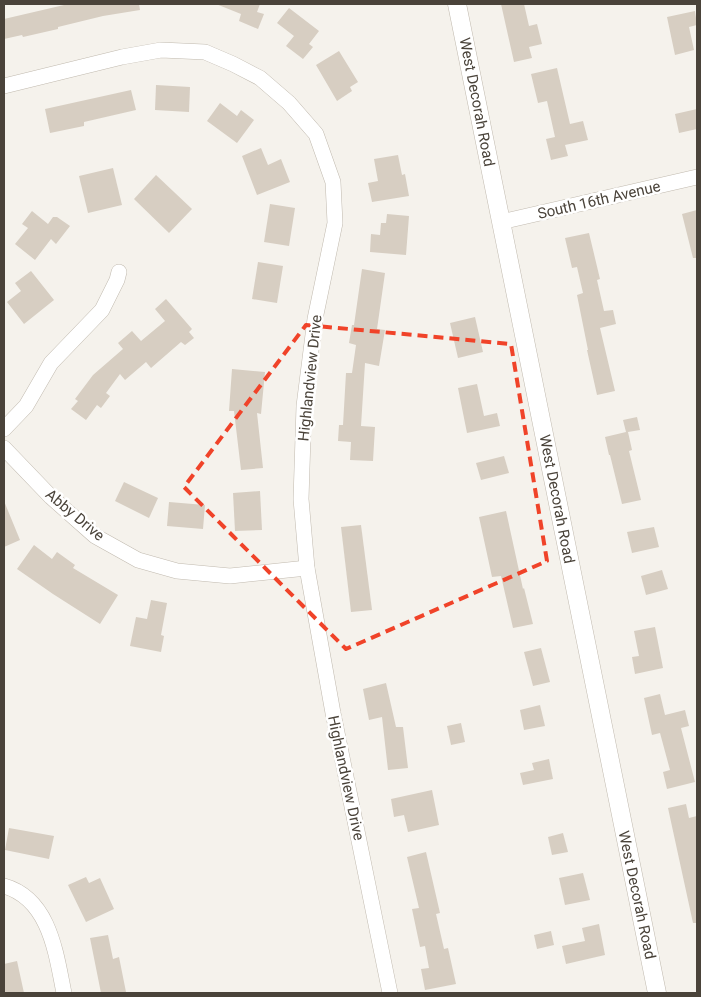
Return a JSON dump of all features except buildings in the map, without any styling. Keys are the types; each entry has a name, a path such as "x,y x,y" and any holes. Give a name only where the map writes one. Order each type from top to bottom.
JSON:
{"street":[{"name":"West Decorah Road","path":"457,4 657,993"},
{"name":"Highlandview Drive","path":"4,86 122,57 161,50 204,52 260,78 289,103 316,134 333,182 335,223 315,319 304,406 301,499 307,568 333,713 390,993"},
{"name":"South 16th Avenue","path":"501,222 697,177"},
{"path":"4,429 26,406 52,363 102,310 119,272"},
{"name":"Abby Drive","path":"4,448 51,497 95,536 138,560 177,571 230,576 307,568"},
{"path":"4,886 25,898 38,912 47,927 54,944 64,993"}],"highlighted area":[{"path":"306,325 511,344 547,561 346,649 184,487"}]}
